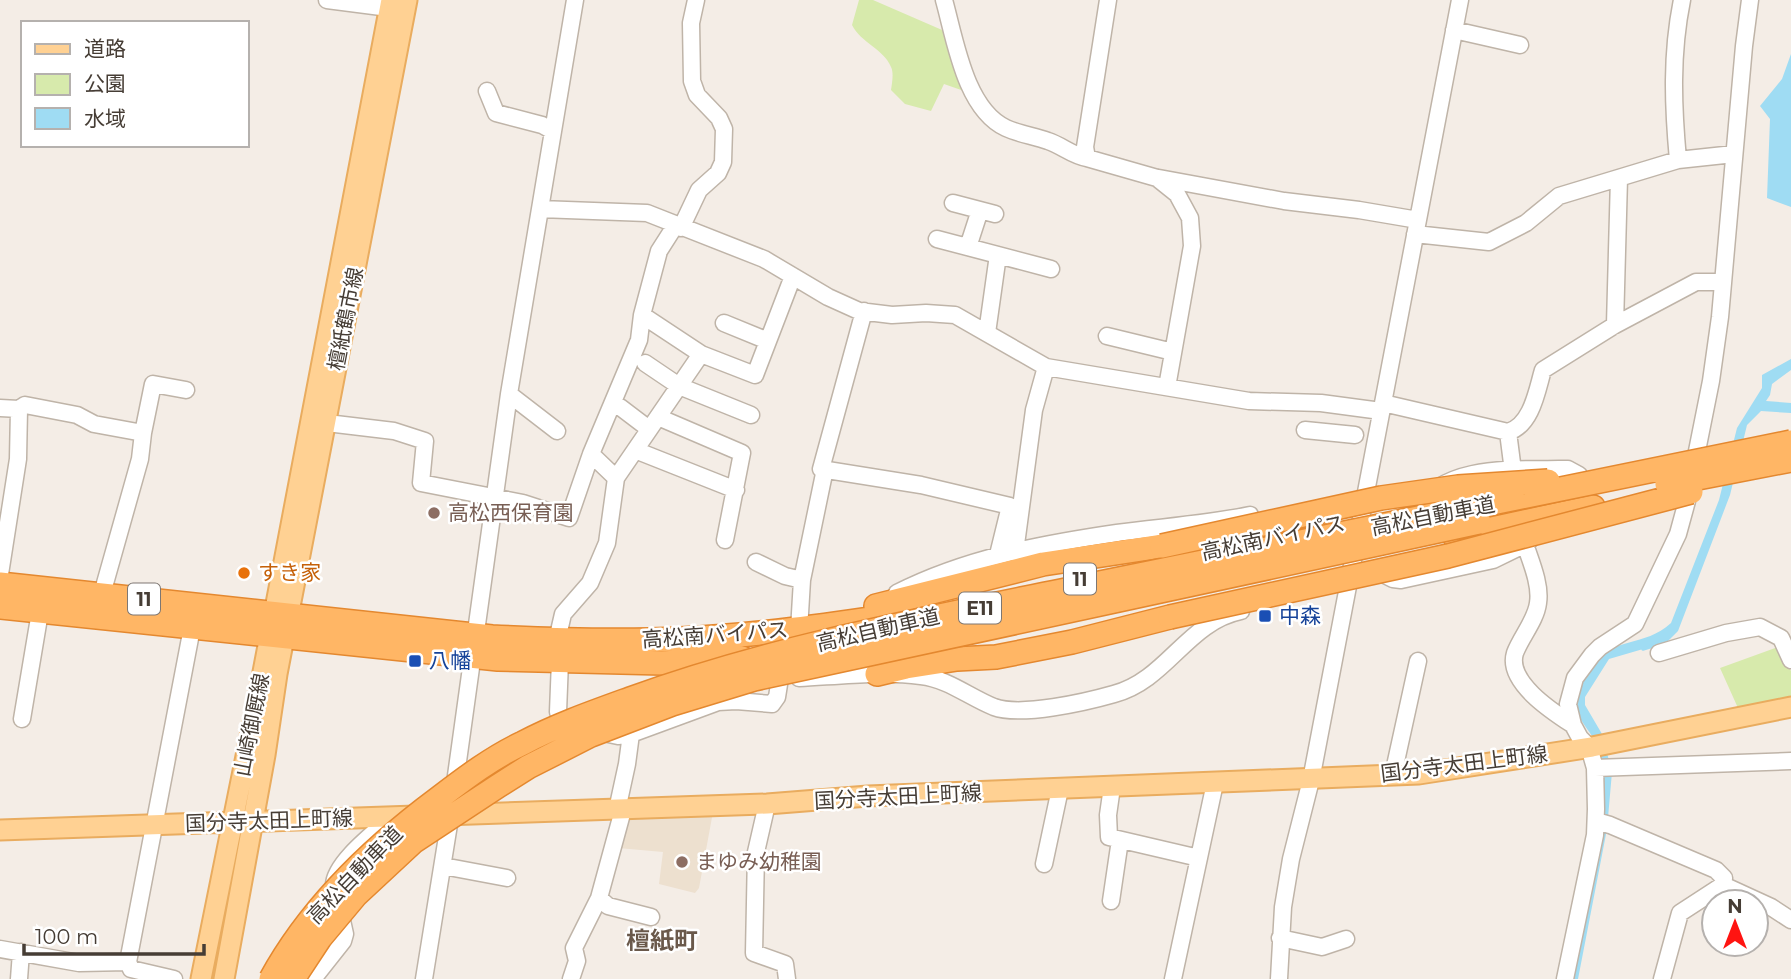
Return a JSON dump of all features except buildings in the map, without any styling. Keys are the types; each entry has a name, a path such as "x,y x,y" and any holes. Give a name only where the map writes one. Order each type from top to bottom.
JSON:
{"highway":[{"name":"高松南バイパス","path":"558,651 799,630 916,612 1791,433"},
{"name":"高松自動車道","path":"271,979 308,921 350,874 399,828 462,781 520,744 581,717 666,686 748,660 919,620 1791,442"},
{"name":"高松南バイパス","path":"0,584 102,594 279,626 662,663 795,655 991,628 1352,560 1791,462"},
{"name":"高松自動車道","path":"293,979 320,938 356,895 413,842 528,767 592,735 672,704 754,679 1564,504 1791,462"},
{"path":"877,674 919,665 996,657 1059,645 1448,556 1747,478 1791,462"},
{"path":"799,630 877,605 1044,565 1162,546 1381,498 1458,487 1633,475"},
{"name":"高松南バイパス","path":"0,607 192,628 279,626"}],"main road":[{"name":"檀紙鶴市線","path":"279,626 327,423 396,3"},
{"name":"檀紙鶴市線","path":"279,626 396,3"},
{"name":"山崎御厩線","path":"224,979 243,821 279,626"},
{"name":"国分寺太田上町線","path":"0,830 620,810 767,804 868,796 1393,775 1461,769 1596,746 1791,707"},
{"name":"山崎御厩線","path":"201,979 243,821"}],"street":[{"path":"327,0 396,3"},
{"path":"424,979 475,646 509,394 575,0"},
{"path":"327,423 394,431 425,441 421,483 544,509 569,518 591,454 639,340 642,315 659,251 678,227 699,190 718,173 723,162 724,128 719,118 697,95 692,81 691,23 696,0"},
{"path":"944,0 968,81 976,99 987,113 1007,128 1060,145 1081,158 1157,178 1284,201 1359,210 1416,227 1489,242 1526,223 1559,196 1678,160 1734,154"},
{"path":"1087,158 1085,147 1108,0"},
{"path":"1279,979 1280,938 1290,859 1311,780 1460,0"},
{"path":"1678,160 1673,106 1673,63 1682,0"},
{"path":"1565,979 1602,822 1602,768 1596,746 1580,738 1573,726 1568,704 1575,678 1600,647 1635,624 1699,484 1707,449 1711,381 1750,0"},
{"path":"1454,30 1520,45"},
{"path":"487,92 496,113 542,125 553,131"},
{"path":"1157,178 1177,194 1190,218 1192,246 1167,387"},
{"path":"1615,325 1619,178"},
{"path":"953,203 987,212 968,247"},
{"path":"540,209 647,213 764,259 828,297 864,312 955,315 1046,367 1249,401 1382,407 1508,432 1517,429 1527,416 1542,370 1615,325 1696,282 1723,282"},
{"path":"937,239 1051,269"},
{"path":"987,333 998,255"},
{"path":"642,315 701,354 755,375 793,276"},
{"path":"864,312 821,469 921,485 1016,506"},
{"path":"724,323 768,341"},
{"path":"1107,335 1173,352"},
{"path":"701,354 616,478 607,543 590,583 563,614 558,651 557,706 562,717 608,735 631,734 718,702 772,704 777,697 780,678"},
{"path":"645,363 679,386 751,415"},
{"path":"1015,552 1016,506 1034,410 1046,367"},
{"path":"102,594 140,459 153,384 186,390"},
{"path":"509,394 557,431"},
{"path":"1321,403 1312,431 1355,435"},
{"path":"0,408 19,409 25,405 77,415 94,424 143,433"},
{"path":"620,407 654,423 742,453 724,540"},
{"path":"0,574 18,459 19,409"},
{"path":"1508,432 1513,471"},
{"path":"635,450 736,490"},
{"path":"591,454 616,478"},
{"path":"1419,508 1423,500 1442,484 1458,477 1559,469 1579,475"},
{"path":"799,630 802,580 825,470"},
{"path":"877,605 926,579 998,555 1094,537 1229,520 1324,501 1338,502 1359,520"},
{"path":"1352,560 1401,580 1493,560 1616,502"},
{"path":"998,555 1016,506"},
{"path":"1525,544 1537,585 1539,604 1515,655 1514,668 1521,682 1549,710 1573,726"},
{"path":"756,562 785,576 802,580"},
{"path":"662,663 698,671 780,678 877,674 922,676 941,681 995,707 1032,710 1114,695 1132,688 1168,663 1191,637 1229,614 1346,590"},
{"path":"22,719 40,611"},
{"path":"1659,653 1726,633 1760,627 1781,638 1791,660"},
{"path":"174,979 131,969 128,962 192,628"},
{"path":"1393,775 1418,661"},
{"path":"571,979 577,961 574,948 599,898 620,810 631,734"},
{"path":"1602,768 1791,761"},
{"path":"1177,978 1215,783"},
{"path":"1112,787 1108,815 1109,837 1199,858"},
{"path":"1044,864 1060,789"},
{"path":"767,804 756,852 754,953 785,964 787,979"},
{"path":"313,979 343,942 345,934 333,882 335,874 361,844 391,817"},
{"path":"1602,822 1716,870 1724,878 1723,885 1680,913 1662,979"},
{"path":"1111,901 1120,840"},
{"path":"443,866 508,878"},
{"path":"1723,885 1771,907 1791,920"},
{"path":"599,898 608,906 651,917"},
{"path":"1280,938 1322,947 1346,939"},
{"path":"0,949 21,952 78,971 128,962"},
{"path":"19,979 21,952"}],"shaded area":[{"path":"713,812 699,888 695,893 659,884 663,852 618,848 625,815"}],"green space":[{"path":"859,0 873,0 949,33 964,91 944,84 931,111 905,104 891,90 892,72 888,61 861,37 852,25"},
{"path":"1778,647 1791,671 1791,698 1738,708 1720,668"}],"water":[{"path":"1791,54 1791,207 1767,198 1770,119 1760,106 1782,79"},
{"path":"1791,359 1791,370 1772,384 1766,401 1791,403 1791,413 1761,411 1747,425 1730,495 1678,631 1667,642 1609,659 1585,697 1585,705 1602,734 1612,772 1607,829 1578,979 1568,979 1599,830 1604,790 1603,764 1599,750 1576,709 1575,697 1579,684 1589,668 1609,651 1650,636 1671,623 1719,500 1737,428 1762,388 1762,375"}],"waterway":[{"path":"1643,649 1662,643"}],"place":[{"name":"高松西保育園","path":"434,513"},
{"name":"すき家","path":"244,573"},
{"name":"中森","path":"1265,616"},
{"name":"八幡","path":"415,661"},
{"name":"まゆみ幼稚園","path":"682,862"}],"district":[{"name":"檀紙町","path":"662,941"}]}
